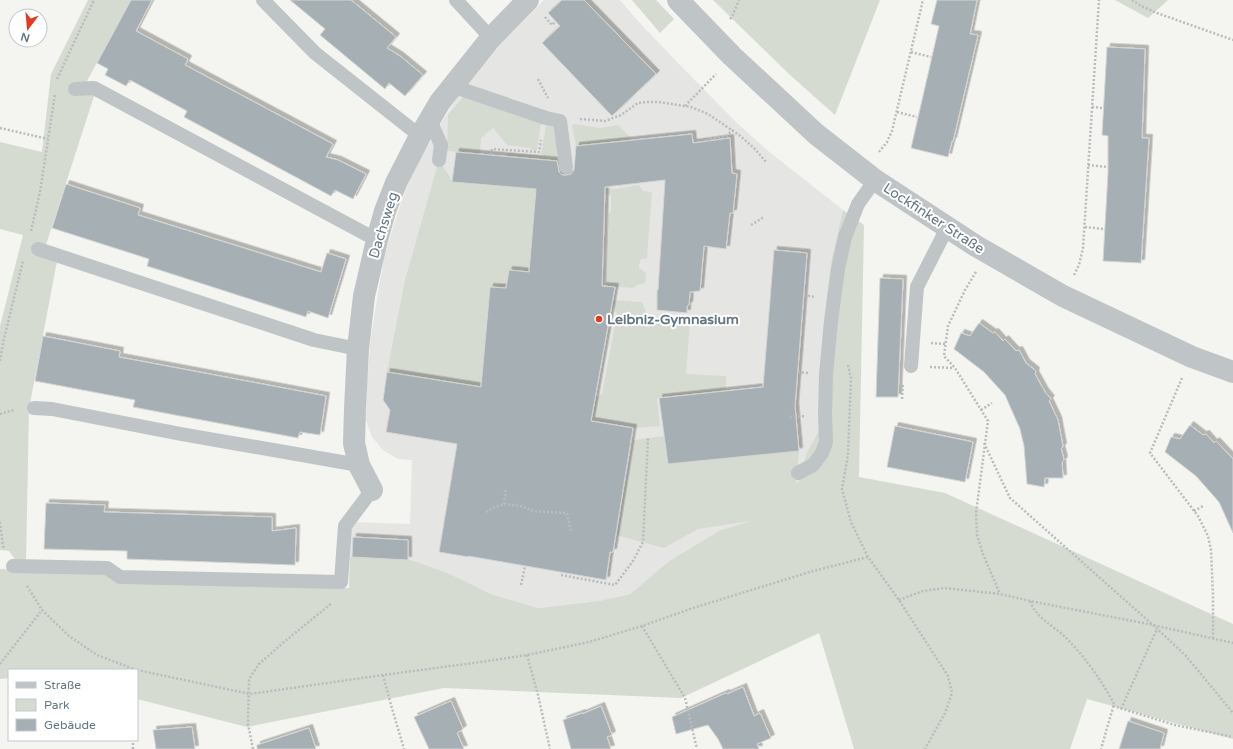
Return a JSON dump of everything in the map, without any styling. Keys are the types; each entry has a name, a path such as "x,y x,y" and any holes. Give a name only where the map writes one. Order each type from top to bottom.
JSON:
{"street":[{"name":"Dachsweg","path":"372,490 359,465 354,443 358,349 364,296 385,211 396,183 440,102 491,38 528,0"},
{"name":"Lockfinker Straße","path":"678,0 732,56 816,134 875,180 947,228 1063,296 1192,357 1233,372"}],"lane":[{"path":"263,0 315,53 425,128 441,145 439,160"},
{"path":"456,0 491,38"},
{"path":"452,86 560,122 566,167"},
{"path":"75,89 94,88 377,240"},
{"path":"798,473 813,465 822,453 826,442 826,375 830,321 838,268 845,237 858,204 875,180"},
{"path":"911,366 917,287 947,228"},
{"path":"38,250 314,340 358,349"},
{"path":"34,408 52,409 180,434 359,465"},
{"path":"13,566 107,568 120,577 341,582 345,526 372,490"}],"path":[{"path":"71,48 94,0"},
{"path":"726,23 732,17 739,0"},
{"path":"880,151 887,142 892,131 923,0"},
{"path":"1075,273 1084,248 1084,227 1099,0"},
{"path":"1132,0 1157,14 1233,40"},
{"path":"911,52 932,56"},
{"path":"685,106 717,73"},
{"path":"560,122 577,118 605,121 621,115 638,103 660,102 691,107 708,114 733,130 754,148 766,163"},
{"path":"32,224 40,192 53,104"},
{"path":"1092,107 1103,108"},
{"path":"897,112 917,117"},
{"path":"491,155 492,149 539,152 546,118"},
{"path":"0,128 48,139"},
{"path":"708,141 708,139 726,136 733,130"},
{"path":"1088,165 1108,167"},
{"path":"750,225 764,217"},
{"path":"1084,227 1104,229"},
{"path":"967,287 948,326 944,356 955,368 988,421 976,513 977,535 983,554 1000,594"},
{"path":"0,361 15,294"},
{"path":"938,344 945,344"},
{"path":"848,363 851,378 848,455 842,489 850,522 868,557 899,600 948,676 952,693 945,713 925,749"},
{"path":"928,366 955,368"},
{"path":"902,384 902,399"},
{"path":"1174,396 1150,453 1205,527 1211,550 1213,638"},
{"path":"981,410 992,403"},
{"path":"561,575 615,585 633,561 643,542 648,438"},
{"path":"984,443 1010,498 1153,624 1186,656 1233,713"},
{"path":"504,504 506,488"},
{"path":"486,512 504,504 521,506 533,511 566,514 571,532"},
{"path":"1194,511 1203,506"},
{"path":"0,522 3,546 13,566 42,610 69,636 97,655 132,669"},
{"path":"138,671 250,694 527,655 588,642 813,571 868,557"},
{"path":"521,585 525,566"},
{"path":"253,749 248,724 250,694 249,679 259,664 333,601 341,582"},
{"path":"899,600 923,591 944,588 1000,594 1153,624 1233,643"},
{"path":"1030,601 1033,608 1041,617 1062,635 1083,658 1104,685 1114,704 1101,749"},
{"path":"0,664 42,610"},
{"path":"642,626 685,698 697,749"},
{"path":"1121,708 1157,629"},
{"path":"527,655 550,749"},
{"path":"384,675 391,706 404,749"},
{"path":"1114,706 1175,725 1233,737"}],"shaded area":[{"name":"Leibniz-Gymnasium","path":"544,0 620,0 637,20 737,123 767,150 843,210 832,257 826,301 822,369 821,427 807,452 799,481 769,516 668,562 630,594 599,601 538,608 491,594 448,573 411,560 350,557 351,522 410,524 412,460 398,459 383,450 372,437 366,420 367,383 371,336 380,281 385,254 406,189 421,157 459,95 500,45"}],"green space":[{"path":"88,0 131,0 87,81 97,87 44,251 58,256 29,409 26,562 17,562 9,551 0,550 0,326 23,235 0,229 0,142 42,152 51,74"},
{"path":"632,0 656,0 674,19 660,33"},
{"path":"713,0 880,0 835,115 789,74"},
{"path":"1115,0 1168,0 1148,18"},
{"path":"463,97 541,123 537,150 507,145 493,128 481,138 480,154 447,151 448,115"},
{"path":"574,124 600,128 618,125 633,140 576,146 572,126"},
{"path":"546,125 556,128 557,162 508,157 508,153 541,155"},
{"path":"439,160 453,182 536,189 529,272 520,271 519,290 490,287 484,354 516,358 511,419 478,387 387,372 405,280"},
{"path":"639,185 643,191 652,192 647,258 641,259 639,265 639,268 646,273 645,283 637,285 633,288 606,286 608,214 611,211 611,196 603,193 603,188 616,189"},
{"path":"843,210 864,225 859,477 945,493 1233,624 1233,739 1087,699 1070,749 854,749 819,633 681,698 444,688 247,727 138,699 138,669 8,669 8,678 0,679 0,569 106,573 121,581 349,588 350,557 411,560 448,573 491,594 538,608 599,601 630,594 668,562 719,531 751,521 698,529 664,548 616,535 633,440 664,436 668,464 799,451 796,484 799,481 807,452 821,427 822,369 826,301 832,257"},
{"path":"612,300 642,302 648,317 690,320 686,374 726,376 726,391 657,398 660,426 635,428 607,423 605,434 590,426 596,397 602,394 617,314 612,305"}],"building":[{"path":"131,0 152,0 136,31 188,59 185,65 333,144 326,157 338,160 366,174 353,199 335,190 331,196 184,117 187,111 130,80 126,86 105,75 108,69 97,63"},
{"path":"290,0 351,0 396,37 387,48 400,56 423,75 405,96 389,83 385,89 320,35 325,29"},
{"path":"562,0 584,0 656,74 612,116 542,43 560,26 548,13"},
{"path":"937,0 977,0 970,34 978,35 948,157 911,148 939,26 931,24"},
{"path":"1107,47 1145,49 1142,138 1149,138 1141,263 1103,261 1108,173 1108,136 1102,135"},
{"path":"692,134 693,143 730,138 732,173 737,174 733,213 730,213 726,249 704,246 700,291 690,292 687,313 657,310 657,290 665,180 605,187 602,286 615,287 591,421 633,428 613,552 610,552 606,580 439,552 457,444 386,432 390,410 383,400 387,372 481,387 490,287 506,288 509,270 529,272 536,189 452,182 456,152 557,161 559,172 562,175 567,175 571,174 574,170 576,146"},
{"path":"66,184 140,208 138,215 321,272 327,253 346,259 328,318 308,311 306,317 147,266 149,259 52,228"},
{"path":"774,250 807,253 795,406 799,451 668,464 659,398 763,387"},
{"path":"880,278 903,279 898,397 876,397"},
{"path":"979,323 993,333 995,332 1003,341 1005,339 1016,351 1019,350 1026,363 1036,371 1035,374 1045,392 1051,399 1049,401 1058,420 1063,447 1061,448 1064,460 1062,462 1063,478 1045,478 1044,487 1027,484 1024,446 1020,429 1005,395 984,372 954,349 961,333 970,336"},
{"path":"43,336 120,351 119,357 326,396 320,435 300,432 298,438 175,415 133,407 135,400 35,381"},
{"path":"1190,425 1203,435 1206,434 1214,443 1216,441 1233,459 1233,533 1219,502 1196,476 1165,452 1171,437 1180,439"},
{"path":"895,426 973,442 965,482 887,467"},
{"path":"46,503 105,505 104,512 272,517 272,531 296,528 295,565 127,559 127,551 44,549"},
{"path":"353,537 408,540 408,560 352,557"},
{"path":"743,687 754,716 760,713 771,738 757,744 759,749 723,749 708,725 676,734 672,717"},
{"path":"451,701 463,729 457,733 464,749 429,749 414,717"},
{"path":"601,706 612,735 607,737 611,749 571,749 563,720"},
{"path":"1128,721 1164,733 1160,749 1119,749"},
{"path":"192,727 195,749 156,749 153,730"},
{"path":"309,728 316,749 257,749 257,745"}],"place":[{"name":"Leibniz-Gymnasium","path":"599,319"}]}
